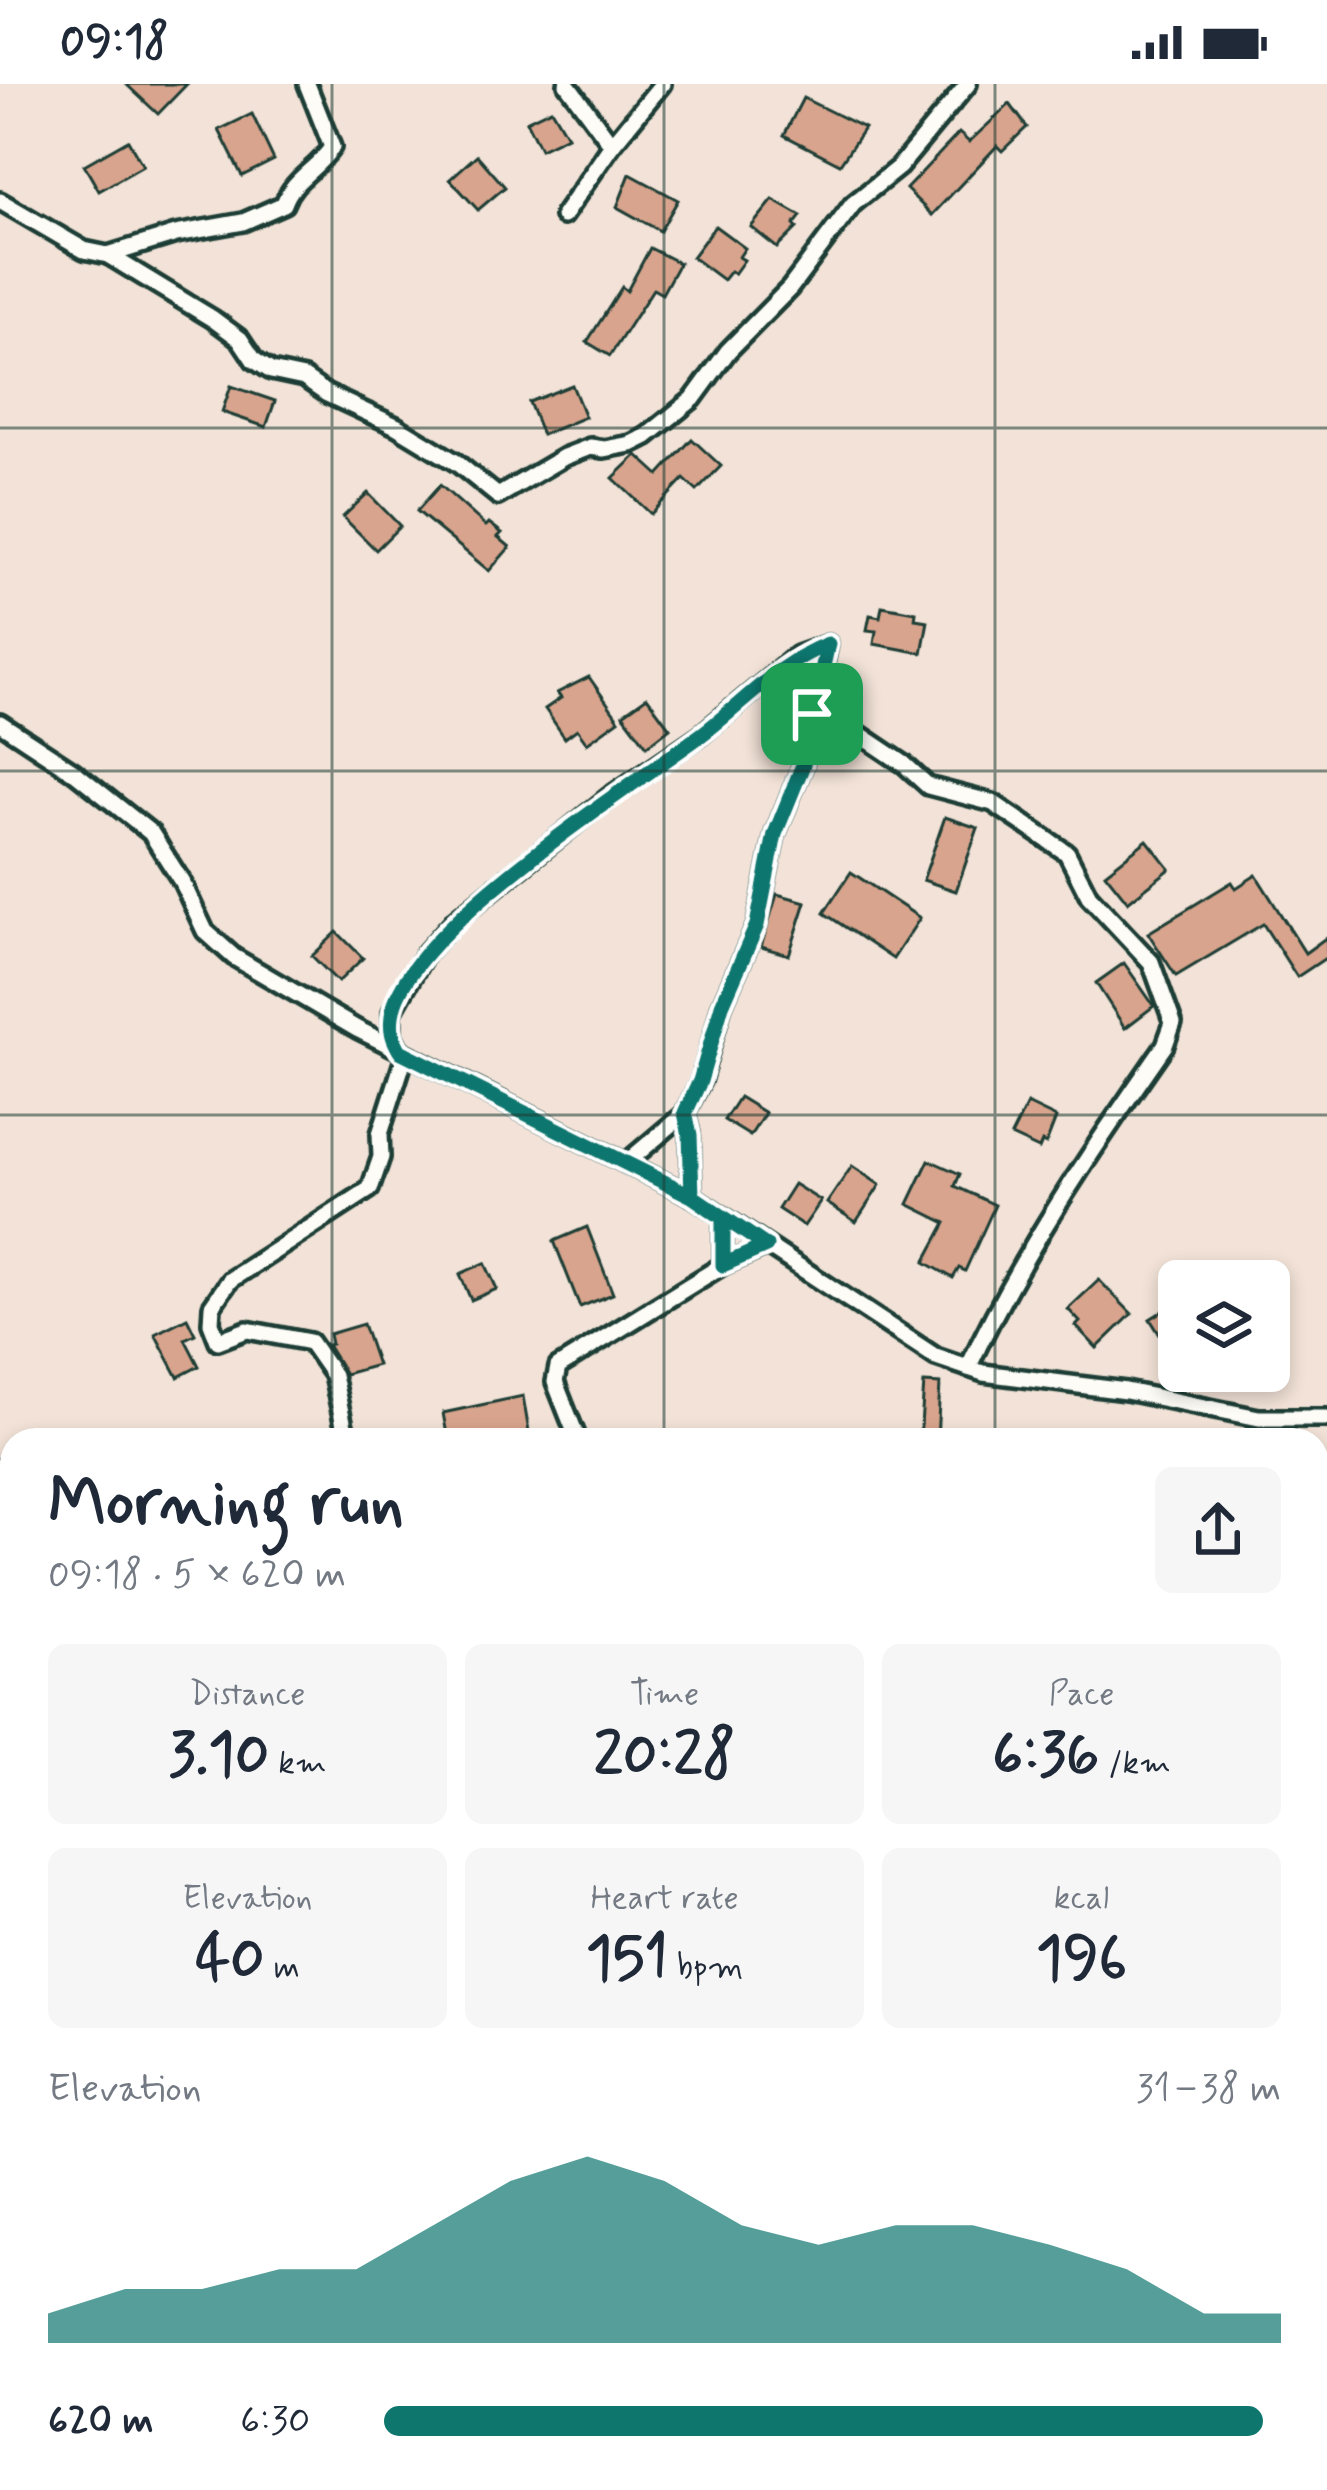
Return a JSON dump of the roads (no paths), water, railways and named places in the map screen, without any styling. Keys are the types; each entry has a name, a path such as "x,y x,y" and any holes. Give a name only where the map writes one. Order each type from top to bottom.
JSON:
{"street":[{"path":"108,255 176,234 243,222 284,204 290,186 323,161 332,147 307,84"},
{"path":"566,84 612,146"},
{"path":"563,216 662,84"},
{"path":"0,201 84,250 108,255 213,319 241,339 254,360 271,371 304,378 396,426 457,463 498,496 564,457 590,447 631,444 647,436 693,398 728,351 790,288 853,204 899,167 968,84"},
{"path":"344,1428 333,1375 310,1342 247,1330 218,1341 211,1322 212,1306 230,1280 370,1189 380,1156 380,1134 404,1059 392,1035 392,1012 425,954 454,920 609,797 702,734 797,656 828,644 803,765 775,834 757,925 722,1005 700,1081 685,1113 626,1163"},
{"path":"812,714 831,715 928,786 993,803 1067,854 1089,896 1151,962 1174,1023 1165,1045 1017,1273 968,1368"},
{"path":"0,723 74,771 151,833 182,882 205,932 235,957 400,1051 692,1196 936,1357 968,1368 1126,1391 1259,1418 1327,1418"},
{"path":"685,1113 692,1196"},
{"path":"723,1218 723,1265"},
{"path":"573,1428 555,1382 558,1367 723,1265 766,1246"}]}
